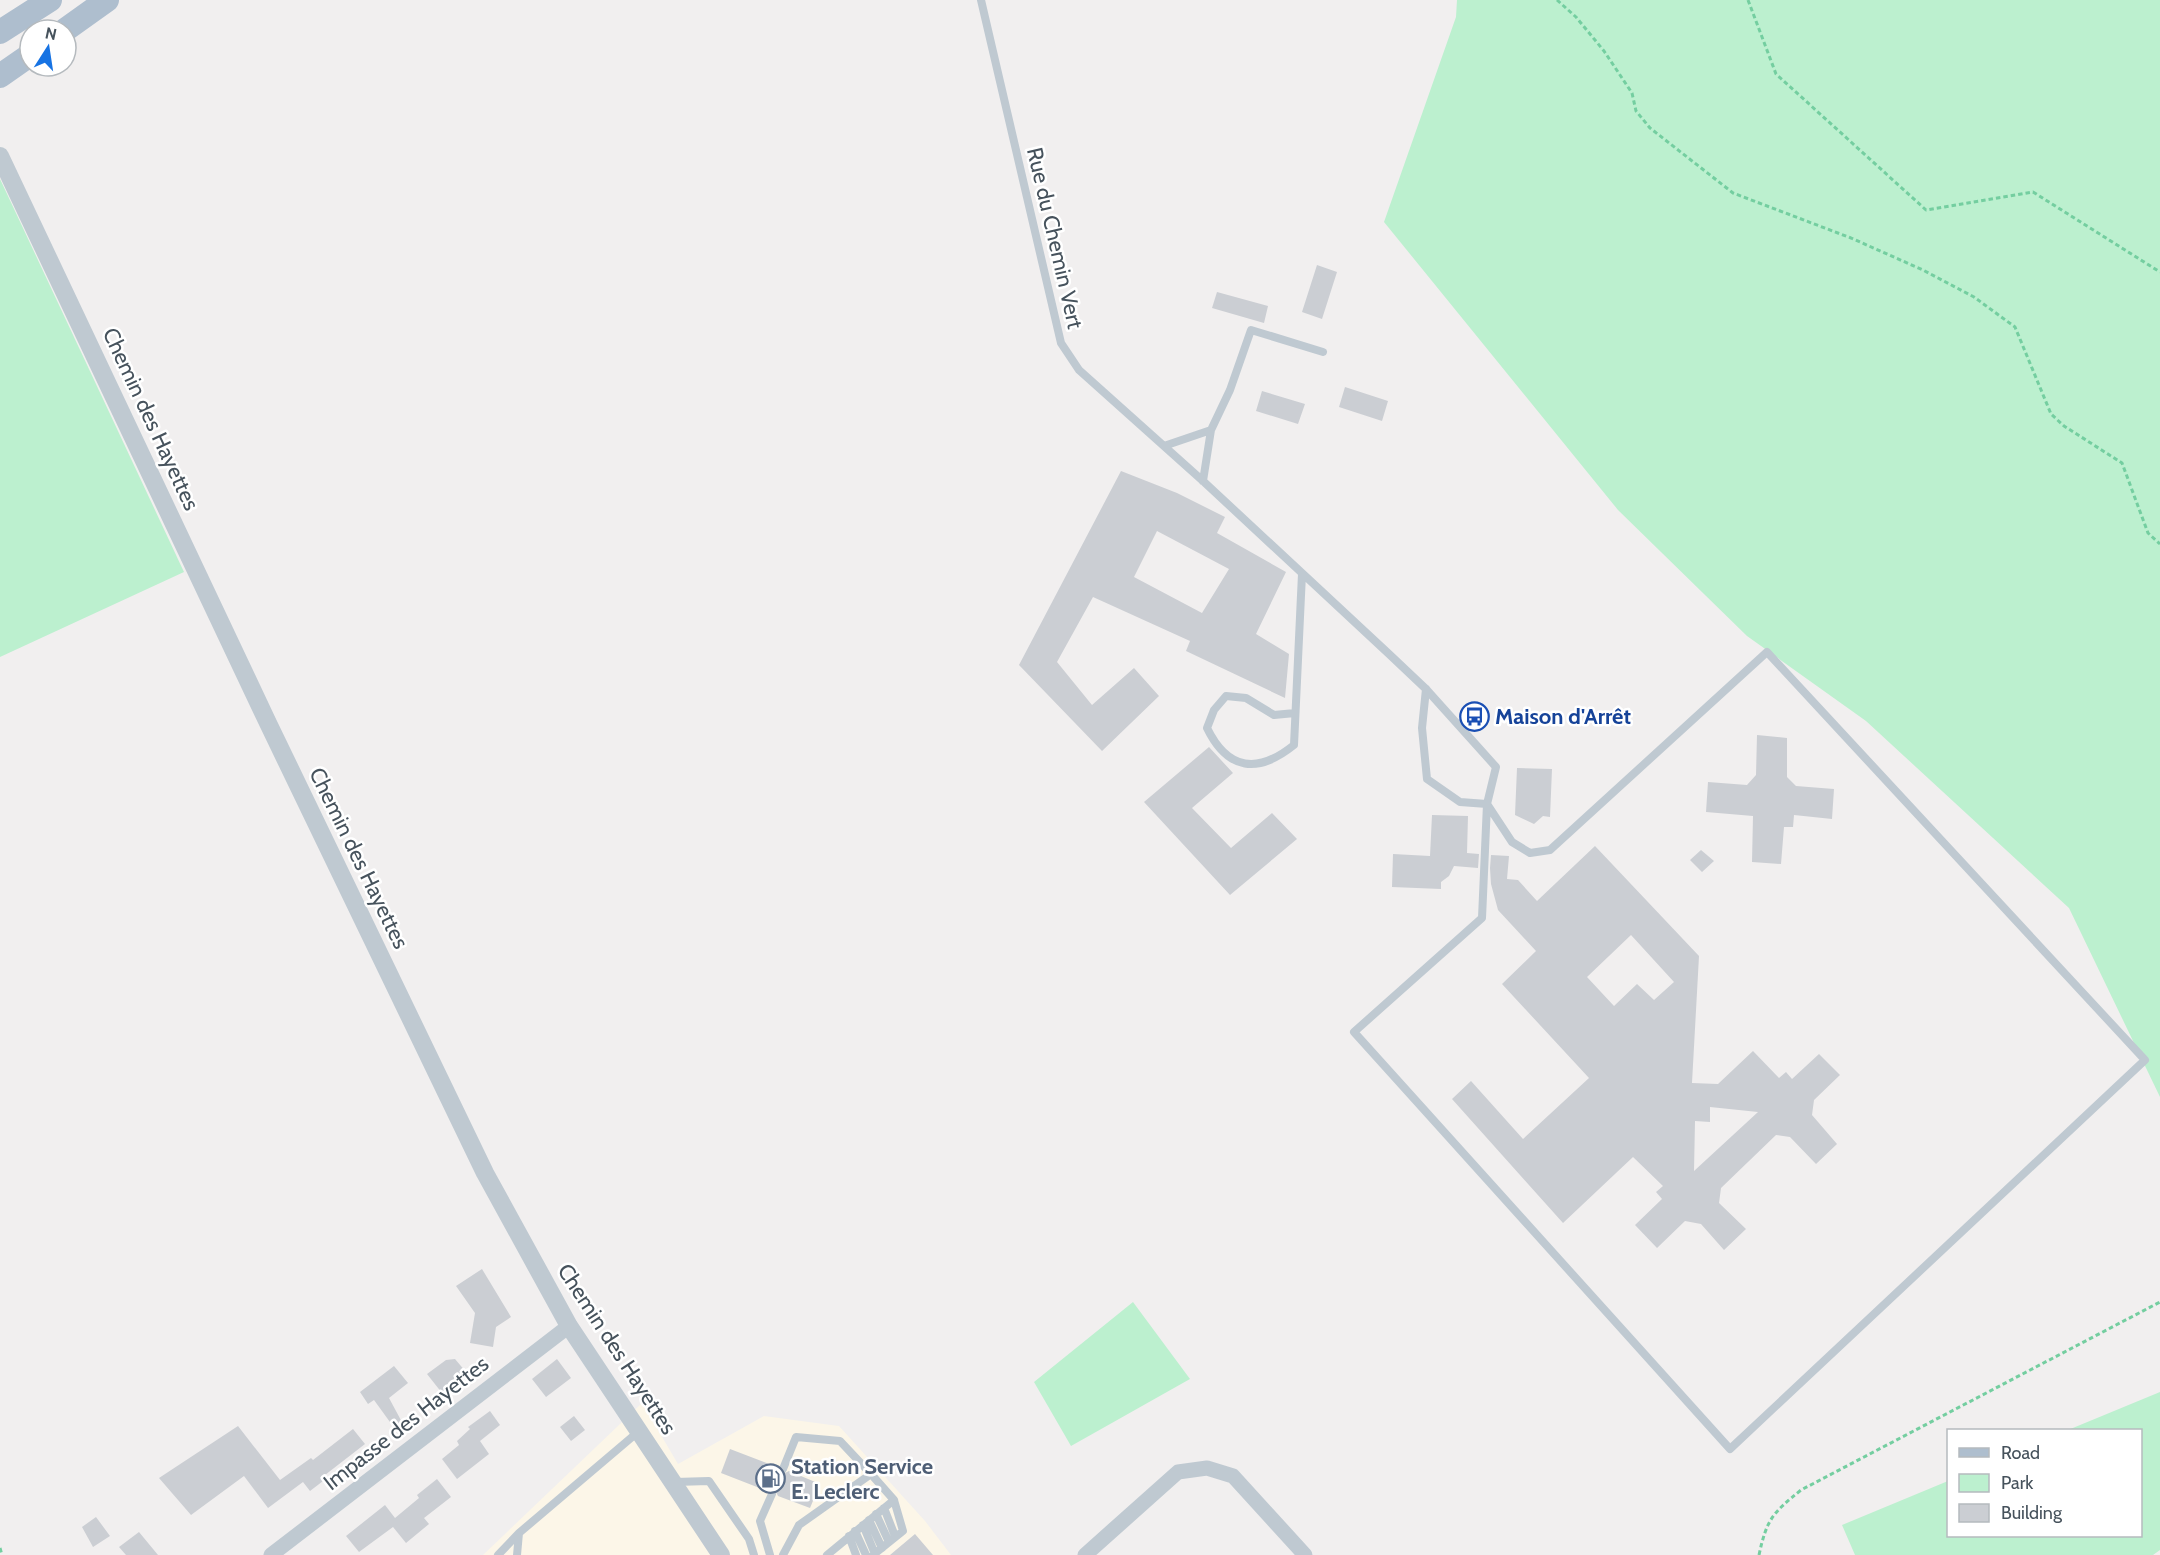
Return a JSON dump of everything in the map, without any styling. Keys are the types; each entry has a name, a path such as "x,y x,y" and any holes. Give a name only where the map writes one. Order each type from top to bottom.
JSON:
{"main road":[{"path":"0,32 50,0"},
{"path":"78,21 107,0"},
{"path":"0,76 18,63"}],"street":[{"name":"Chemin des Hayettes","path":"0,156 479,1163 569,1326 675,1482 721,1555"},
{"name":"Impasse des Hayettes","path":"271,1555 569,1326"},
{"path":"1085,1555 1178,1472 1207,1468 1233,1476 1305,1555"}],"lane":[{"name":"Rue du Chemin Vert","path":"981,0 1061,343 1079,370 1203,481 1426,688 1496,767 1487,804"},
{"path":"1203,481 1211,430 1230,390 1251,330 1323,352"},
{"path":"1164,446 1211,430"},
{"path":"1295,713 1274,715 1246,698 1226,696 1214,710 1207,728 1217,748 1238,763 1263,764 1279,756 1293,745 1295,713 1302,574"},
{"path":"1767,652 2145,1060 1730,1449 1354,1032 1482,918 1487,804 1512,842 1530,853 1550,850 1767,652"},
{"path":"1426,688 1422,728 1427,779 1460,802 1487,804"},
{"path":"498,1555 519,1533 640,1430"},
{"path":"783,1469 796,1437 840,1441 894,1500 903,1531 874,1554"},
{"path":"783,1555 799,1525 871,1474"},
{"path":"675,1482 709,1481 749,1539 754,1555"},
{"path":"770,1555 760,1521 772,1494"},
{"path":"830,1554 894,1500"},
{"path":"884,1508 889,1542"},
{"path":"869,1520 889,1542"},
{"path":"869,1520 874,1554"},
{"path":"518,1555 519,1533"},
{"path":"852,1534 856,1555"},
{"path":"852,1534 866,1555"},
{"path":"839,1545 843,1555"}],"path":[{"path":"1557,0 1576,17 1604,51 1632,93 1636,111 1650,128 1732,193 1851,238 1923,270 1974,297 2014,327 2051,414 2064,426 2121,463 2148,533 2160,544"},
{"path":"1748,0 1776,74 1926,210 2033,192 2160,272"},
{"path":"1759,1555 1764,1532 1774,1512 1801,1490 2160,1302"},
{"path":"0,1548 2,1555"}],"shaded area":[{"path":"642,1403 678,1464 764,1416 839,1426 925,1521 951,1555 483,1555"}],"green space":[{"path":"1457,0 2160,0 2160,1097 2069,908 1866,721 1747,636 1618,510 1384,222 1456,17"},
{"path":"0,179 184,572 0,657"},
{"path":"1133,1302 1190,1379 1071,1446 1034,1382"},
{"path":"2160,1392 2160,1550 2153,1555 1855,1555 1842,1525 1947,1481 1947,1537 2142,1537 2142,1429 2070,1429"}],"building":[{"path":"1317,265 1337,272 1322,319 1302,312"},
{"path":"1217,292 1268,306 1264,323 1212,308"},
{"path":"1345,387 1388,401 1382,421 1339,407"},
{"path":"1262,391 1305,404 1298,424 1256,411"},
{"path":"1121,471 1177,493 1225,517 1217,533 1286,572 1256,634 1289,654 1285,698 1186,651 1190,641 1093,597 1057,662 1092,705 1134,668 1159,696 1102,751 1019,665","holes":["1157,531 1229,569 1202,613 1134,577"]},
{"path":"1757,735 1787,738 1787,777 1796,786 1834,789 1832,819 1794,815 1793,827 1784,827 1781,864 1752,862 1753,816 1706,812 1708,782 1747,785 1756,775"},
{"path":"1209,747 1233,773 1192,808 1231,848 1272,813 1297,839 1230,895 1144,802"},
{"path":"1517,768 1552,769 1550,817 1543,816 1534,824 1515,815"},
{"path":"1432,815 1468,816 1467,853 1479,854 1478,868 1454,866 1449,876 1441,882 1441,889 1392,887 1393,854 1430,856"},
{"path":"1595,846 1699,956 1692,1083 1718,1084 1753,1051 1779,1078 1786,1072 1792,1079 1819,1054 1840,1075 1814,1100 1812,1115 1837,1144 1816,1164 1790,1137 1776,1135 1721,1188 1719,1203 1746,1229 1724,1250 1701,1224 1685,1221 1657,1248 1635,1225 1662,1199 1656,1192 1663,1186 1633,1157 1563,1223 1452,1099 1471,1081 1523,1139 1589,1078 1502,984 1536,951 1498,910 1491,884 1491,855 1509,856 1507,879 1518,880 1537,901","holes":["1631,935 1674,982 1654,1000 1637,984 1614,1006 1587,977","1710,1107 1758,1112 1694,1171 1695,1121 1710,1122"]},
{"path":"1701,850 1714,861 1702,872 1690,860"},
{"path":"482,1269 511,1317 496,1327 493,1347 470,1343 475,1313 456,1286"},
{"path":"455,1359 466,1372 442,1393 427,1374 446,1360"},
{"path":"557,1359 571,1378 546,1397 532,1379"},
{"path":"394,1366 408,1383 389,1398 403,1424 395,1429 374,1400 368,1404 360,1392"},
{"path":"490,1411 500,1425 480,1441 489,1454 457,1479 442,1459 459,1445 457,1441 470,1429 468,1427"},
{"path":"574,1416 585,1430 571,1441 560,1427"},
{"path":"238,1426 280,1480 311,1458 313,1460 353,1429 365,1444 325,1475 327,1478 310,1491 303,1482 268,1508 244,1476 191,1515 159,1478"},
{"name":"Station Service E. Leclerc","path":"730,1449 777,1467 781,1475 789,1471 820,1484 810,1508 778,1496 774,1488 767,1491 721,1473"},
{"path":"437,1479 451,1497 424,1518 429,1524 406,1543 393,1527 359,1552 346,1536 385,1505 395,1518 419,1498 417,1495"},
{"path":"96,1517 110,1536 93,1547 82,1527"},
{"path":"139,1532 158,1555 126,1555 119,1547"},
{"path":"915,1534 933,1555 890,1555"}],"place":[{"name":"Maison d'Arrêt","path":"1474,716"},
{"name":"Station Service E. Leclerc","path":"770,1479"}]}
